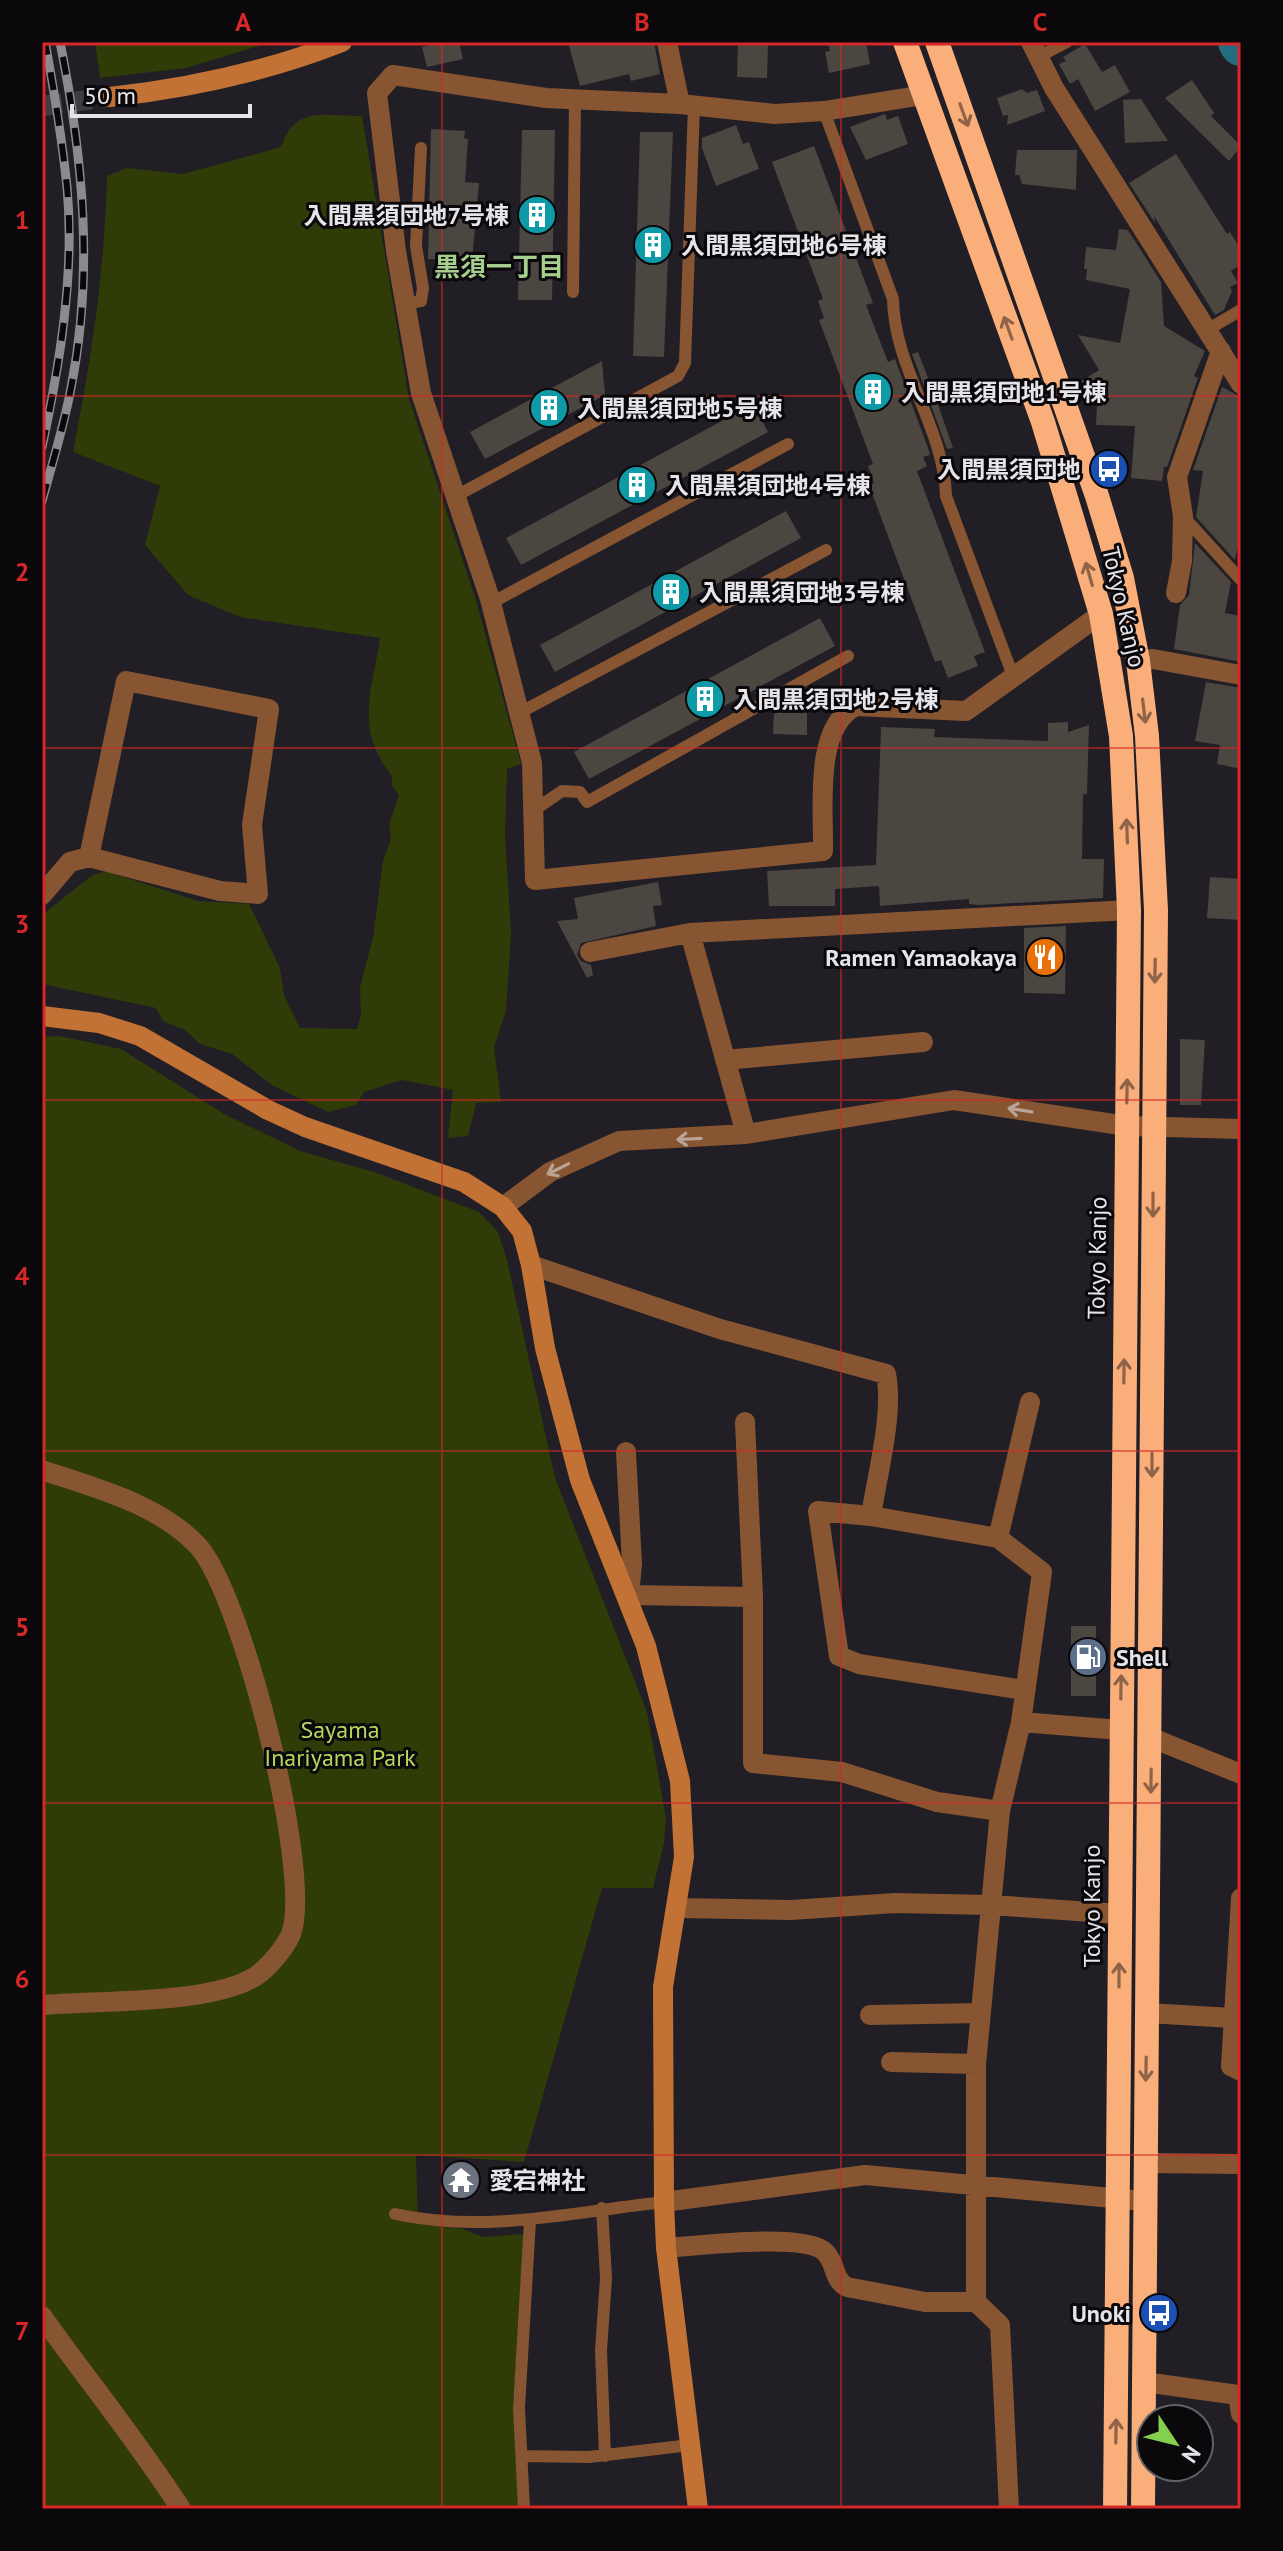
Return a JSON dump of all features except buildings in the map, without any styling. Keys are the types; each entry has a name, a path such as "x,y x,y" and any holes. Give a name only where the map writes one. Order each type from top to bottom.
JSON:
{"highway":[{"name":"Tokyo Kanjo","path":"905,42 1043,422 1101,614 1121,736 1129,910 1115,2199 1115,2509"},
{"name":"Tokyo Kanjo","path":"937,42 1097,496 1122,578 1138,661 1147,736 1155,878 1152,1738 1144,2201 1143,2509"}],"street":[{"path":"110,97 190,88 241,76 342,42"},
{"path":"667,42 687,105"},
{"path":"1035,50 1241,384"},
{"path":"924,95 824,111 775,114 687,105 575,100 393,75 377,93 405,304 421,393 491,603 532,763 535,880 823,851 824,766 831,729 845,711 856,706 966,711 1101,614"},
{"path":"1176,593 1182,561 1183,516 1177,477 1180,460 1221,351"},
{"path":"1138,661 1153,659 1241,675"},
{"path":"42,895 70,862 89,857 220,891 258,894 252,825 269,709 126,681 89,857"},
{"path":"590,952 690,933 1129,910"},
{"path":"690,933 746,1134"},
{"path":"42,1016 99,1023 140,1036 268,1110 305,1127 464,1182 503,1207 522,1231 545,1348 580,1480 629,1595 646,1646 680,1781 684,1857 663,1987 664,2202 666,2248 698,2509"},
{"path":"725,1060 923,1042"},
{"path":"503,1207 550,1172 619,1141 746,1134 954,1100 1127,1126 1241,1129"},
{"path":"531,1265 720,1329 886,1374 883,1439 871,1516"},
{"path":"998,1538 1030,1402"},
{"path":"745,1422 753,1597 753,1763 842,1772 937,1802 1000,1811"},
{"path":"626,1452 632,1564 629,1595"},
{"path":"42,1470 98,1489 169,1520 200,1548 241,1634 282,1783 294,1902 291,1934 276,1956 255,1976 181,1998 42,2005"},
{"path":"976,2302 973,2184 976,2064 1000,1811 1021,1722 1042,1572 998,1538 871,1516 818,1511 839,1656 859,1664 1024,1690"},
{"path":"629,1595 753,1597"},
{"path":"1021,1722 1120,1730"},
{"path":"1152,1738 1241,1774"},
{"path":"1241,1898 1231,2066 1241,2071"},
{"path":"676,1908 763,1911 895,1903 991,1905 1119,1914"},
{"path":"870,2015 981,2013"},
{"path":"1147,2013 1233,2018"},
{"path":"891,2062 976,2064"},
{"path":"1145,2163 1241,2164"},
{"path":"664,2202 865,2175 1144,2201"},
{"path":"666,2248 773,2240 813,2245 825,2252 837,2281 847,2287 925,2302 976,2302 1000,2325 1009,2509"},
{"path":"42,2316 102,2400 136,2440 181,2509"},
{"path":"1144,2382 1238,2395 1241,2414"}],"lane":[{"path":"1035,50 1067,42"},
{"path":"573,292 575,100"},
{"path":"456,496 678,376 685,363 687,105"},
{"path":"824,111 893,299 893,328 945,467 946,496 1013,676"},
{"path":"405,304 421,301 423,288 416,246 421,148"},
{"path":"1207,330 1241,310"},
{"path":"491,603 788,444"},
{"path":"1183,516 1241,580"},
{"path":"519,713 826,550"},
{"path":"533,811 562,791 580,792 587,802 848,656"},
{"path":"781,694 826,703"},
{"path":"395,2214 440,2224 530,2221 602,2208 664,2202"},
{"path":"602,2208 606,2278 601,2350 605,2456"},
{"path":"524,2509 521,2352 530,2221"},
{"path":"522,2456 605,2456 690,2445"}],"green space":[{"path":"95,42 272,42 186,68 100,78"},
{"path":"312,116 362,116 409,399 476,600 521,764 507,769 505,834 511,934 506,1011 494,1047 501,1102 476,1103 468,1136 448,1138 453,1090 402,1080 364,1092 356,1105 328,1112 272,1085 232,1054 200,1044 185,1030 163,1021 156,1008 42,984 42,915 91,876 105,871 198,901 249,904 280,968 284,995 300,1028 357,1029 361,1014 360,987 373,937 383,861 391,839 389,824 399,796 392,785 392,776 380,759 369,726 370,693 380,638 240,617 188,595 145,545 160,486 73,452 96,315 107,176 127,168 183,174 281,147 294,124"},
{"name":"Sayama Inariyama Park","path":"59,1036 121,1049 224,1114 300,1151 374,1172 479,1212 498,1232 507,1260 555,1478 647,1712 666,1818 664,1843 653,1888 602,1888 524,2162 416,2155 418,2224 463,2229 483,2237 522,2234 526,2238 513,2401 518,2509 42,2509 42,1037"}],"tunnel":[{"path":"42,106 110,97"}],"railway":[{"path":"42,447 60,350 69,252 65,169 45,42"},
{"path":"42,501 68,402 78,345 84,258 80,171 60,42"}],"place":[{"name":"入間黒須団地7号棟","path":"537,215"},
{"name":"入間黒須団地6号棟","path":"653,245"},
{"name":"入間黒須団地1号棟","path":"873,392"},
{"name":"入間黒須団地5号棟","path":"549,408"},
{"name":"入間黒須団地","path":"1109,469"},
{"name":"入間黒須団地4号棟","path":"637,485"},
{"name":"入間黒須団地3号棟","path":"671,592"},
{"name":"入間黒須団地2号棟","path":"705,699"},
{"name":"Ramen Yamaokaya","path":"1045,957"},
{"name":"Shell","path":"1088,1657"},
{"name":"愛宕神社","path":"461,2180"},
{"name":"Unoki","path":"1159,2313"}],"district":[{"name":"黒須一丁目","path":"499,266"}]}
